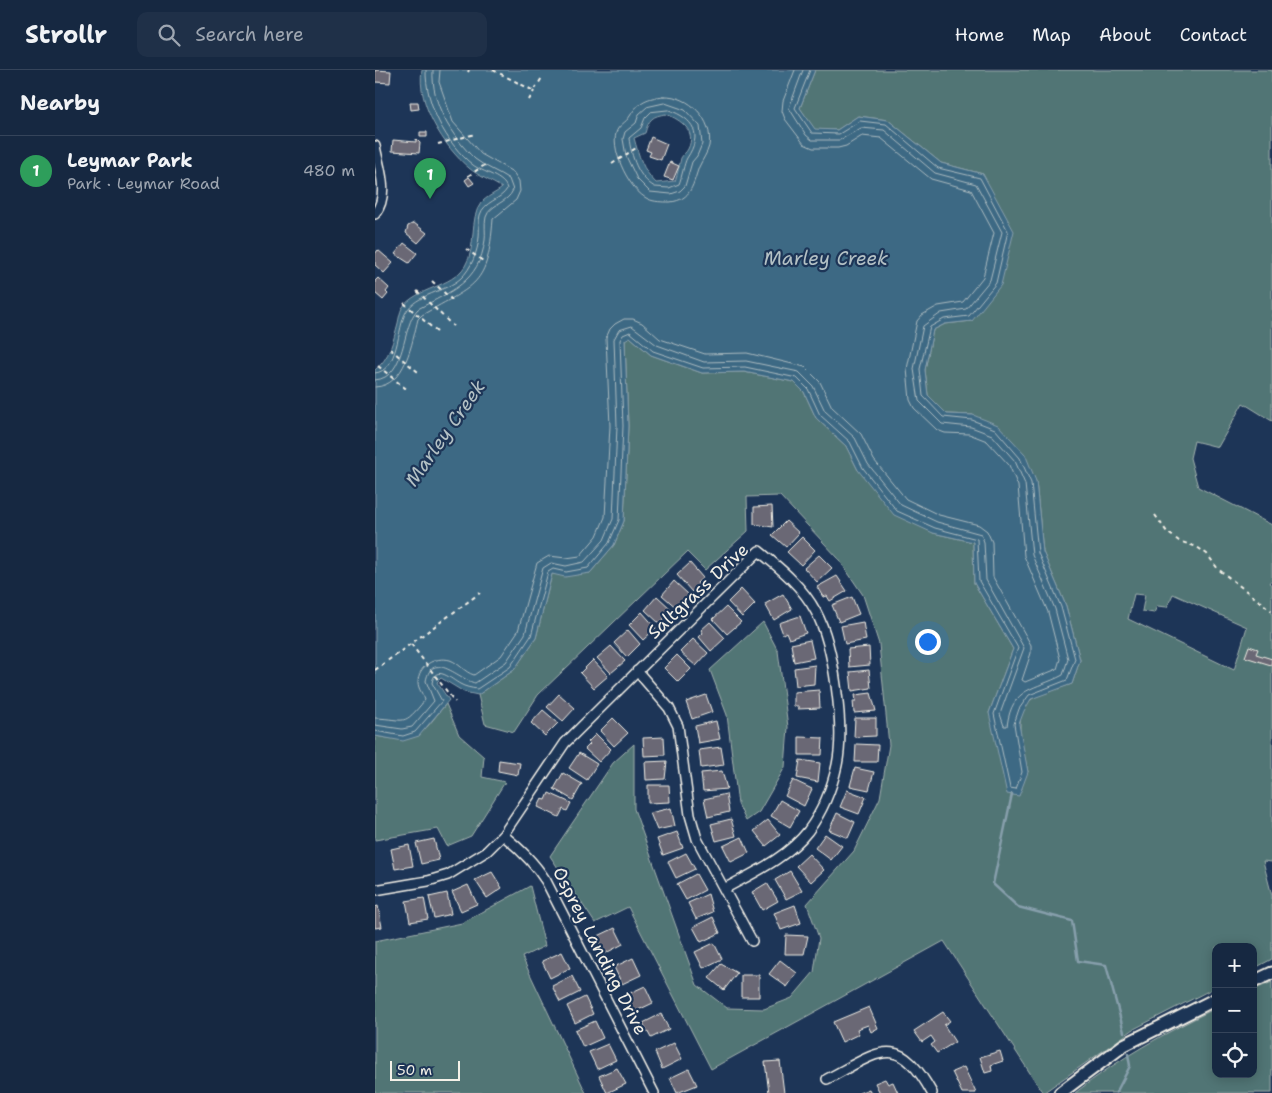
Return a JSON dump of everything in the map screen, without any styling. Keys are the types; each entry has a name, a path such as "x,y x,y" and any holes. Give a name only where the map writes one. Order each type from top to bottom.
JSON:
{"street":[{"path":"375,146 383,198 375,214"},
{"name":"Saltgrass Drive","path":"375,890 428,881 448,875 487,850 503,834 565,743 759,551 788,575 802,591 816,611 825,632 831,656 839,739 838,764 831,788 821,810 807,831 791,849 724,889"},
{"path":"637,671 669,708 678,726 690,815 697,839 752,941"},
{"name":"Osprey Landing Drive","path":"503,834 524,852 546,881 654,1093"},
{"path":"1257,980 1272,973"},
{"path":"1060,1093 1124,1045 1212,1001"},
{"path":"827,1078 872,1055 891,1053 910,1061 919,1070 931,1093"}],"path":[{"path":"493,70 534,91"},
{"path":"529,100 543,76"},
{"path":"439,144 475,134"},
{"path":"612,164 637,148"},
{"path":"468,176 488,163"},
{"path":"466,249 483,262"},
{"path":"432,281 452,300"},
{"path":"417,291 453,326"},
{"path":"404,303 437,332"},
{"path":"389,349 418,372"},
{"path":"378,366 405,388 408,384"},
{"path":"1155,516 1167,532 1179,541 1197,547 1207,554 1218,569 1272,611"},
{"path":"375,670 480,594"},
{"path":"411,644 455,702"}],"green space":[{"path":"815,70 1272,70 1272,421 1243,403 1218,447 1194,441 1190,458 1198,487 1272,525 1272,579 1269,583 1272,585 1272,862 1263,861 1272,896 1272,959 1257,967 1257,943 1212,943 1212,989 1134,1029 1043,1093 944,941 711,1069 628,907 595,923 550,856 613,763 634,744 634,809 697,985 727,1008 764,1009 792,998 814,972 819,938 807,904 854,851 880,798 889,745 879,644 863,595 838,558 780,496 747,497 748,531 705,570 687,552 538,695 514,732 485,724 478,695 514,670 536,638 552,574 590,573 614,545 624,521 628,426 625,339 630,337 651,355 702,373 744,372 794,382 804,392 816,418 846,446 858,470 933,533 973,542 974,583 1013,649 989,713 1028,772 1020,734 1020,724 1025,706 1041,694 1072,684 1080,660 1066,606 1043,552 1036,481 973,415 947,414 928,395 925,370 933,330 945,324 972,321 983,174 941,163 888,120 858,116 837,130 815,130 800,108","holes":["1134,594 1145,595 1142,611 1154,613 1157,606 1167,607 1173,594 1247,627 1234,670 1128,619"]},
{"path":"763,622 778,651 788,727 785,767 759,812 746,821 738,804 727,715 710,670"},
{"path":"446,704 459,735 484,757 482,777 505,782 471,836 447,846 438,829 375,840 375,736 402,739 417,735 430,724"},
{"path":"530,886 545,946 522,957 586,1093 375,1093 375,941 462,923"},
{"path":"1272,982 1272,1093 1075,1093 1108,1068 1212,1010 1212,1078 1257,1078 1257,988"}],"water":[{"name":"Marley Creek","path":"422,70 815,70 800,108 815,129 837,130 858,116 888,120 941,163 983,174 1014,231 1001,285 972,321 945,324 933,330 925,370 928,395 947,414 973,415 998,425 1025,454 1036,481 1043,552 1066,606 1080,660 1072,684 1031,699 1024,711 1019,724 1028,772 1019,796 1007,794 989,713 1013,649 974,583 973,542 933,533 894,515 858,470 846,446 816,418 804,392 794,382 744,372 702,373 651,355 630,337 625,340 628,426 624,521 614,545 590,573 565,577 552,574 536,638 514,670 478,695 464,692 441,678 437,682 449,700 419,736 403,741 375,736 375,370 384,360 390,349 400,313 408,301 451,279 465,266 471,250 477,209 483,201 502,188 473,171 450,148 434,124 423,96","holes":["666,114 672,116 686,127 689,132 690,143 681,158 675,181 656,183 644,167 634,138 645,133 648,124 654,117"]}],"building":[{"path":"375,70 391,71 390,83 375,82"},
{"path":"410,102 418,102 419,109 411,110"},
{"path":"420,132 427,132 427,137 420,137"},
{"path":"651,137 667,144 661,160 649,156 651,152 646,150"},
{"path":"416,139 420,143 419,153 392,151 393,140 416,142"},
{"path":"670,162 679,166 673,180 664,177"},
{"path":"469,177 474,183 469,186 465,180"},
{"path":"414,223 427,233 418,243 406,233 408,226"},
{"path":"404,243 417,253 409,263 395,254"},
{"path":"378,250 393,263 384,273 375,265 375,254"},
{"path":"378,278 389,288 386,292 388,294 383,300 375,293 375,281"},
{"path":"772,506 773,527 754,524 754,507"},
{"path":"786,521 799,533 786,547 772,535"},
{"path":"802,537 815,550 801,565 787,552"},
{"path":"819,555 832,568 817,582 804,568"},
{"path":"690,563 703,578 697,583 699,585 692,592 677,575"},
{"path":"837,576 847,591 830,601 827,596 823,597 817,587"},
{"path":"674,581 689,595 679,610 662,595"},
{"path":"741,589 755,604 742,617 728,602"},
{"path":"783,594 792,609 774,620 765,604"},
{"path":"657,596 671,609 660,624 645,610"},
{"path":"852,597 859,614 839,622 832,605"},
{"path":"726,607 741,622 727,634 713,619"},
{"path":"642,612 656,628 643,640 629,625"},
{"path":"800,616 806,633 789,639 786,632 783,634 779,623"},
{"path":"710,622 725,638 711,651 699,637 703,633 701,630"},
{"path":"863,622 866,640 845,644 841,626"},
{"path":"628,630 640,644 627,657 614,643"},
{"path":"693,639 708,653 696,666 680,652"},
{"path":"810,640 814,658 794,662 791,644"},
{"path":"611,646 625,661 611,673 597,658"},
{"path":"1249,646 1258,649 1256,654 1272,659 1271,665 1245,657"},
{"path":"869,647 870,665 849,667 848,649"},
{"path":"677,655 691,669 678,682 664,668"},
{"path":"593,660 608,676 594,688 580,673"},
{"path":"815,665 814,684 796,686 794,668"},
{"path":"869,670 871,688 852,691 850,672"},
{"path":"819,690 820,708 798,709 798,706 794,706 794,692"},
{"path":"871,693 876,711 854,713 853,701 856,701 855,695"},
{"path":"559,694 575,708 563,721 547,707"},
{"path":"706,695 712,712 692,719 686,702"},
{"path":"543,710 558,723 545,736 531,723"},
{"path":"613,718 628,733 614,746 600,731"},
{"path":"855,718 876,718 876,736 854,737"},
{"path":"716,721 720,739 698,743 695,726"},
{"path":"596,734 611,749 599,762 585,749 590,744 588,742"},
{"path":"664,737 665,755 644,756 643,738"},
{"path":"799,737 823,738 822,755 799,755"},
{"path":"856,744 878,745 877,762 855,762"},
{"path":"721,747 724,765 701,768 699,750"},
{"path":"579,753 597,764 587,780 569,768"},
{"path":"499,760 520,763 518,775 498,771"},
{"path":"800,760 820,763 818,782 797,778"},
{"path":"667,761 665,779 646,780 645,762"},
{"path":"855,768 874,772 869,790 850,786"},
{"path":"722,771 727,789 703,791 701,773"},
{"path":"563,773 582,784 573,800 554,789"},
{"path":"793,780 812,789 804,806 785,796"},
{"path":"648,785 669,785 670,802 648,803"},
{"path":"847,790 866,797 859,814 840,807"},
{"path":"549,793 571,803 567,811 563,809 559,817 538,807 542,799 546,800"},
{"path":"726,794 729,812 708,817 704,799"},
{"path":"780,800 799,811 790,827 771,816"},
{"path":"671,808 675,826 657,830 650,813"},
{"path":"837,813 855,822 848,838 829,830"},
{"path":"731,819 736,836 716,841 711,824"},
{"path":"768,820 780,835 766,846 754,831"},
{"path":"677,832 683,848 663,855 657,839"},
{"path":"825,834 842,846 831,860 815,848"},
{"path":"742,837 749,853 731,862 723,846"},
{"path":"434,839 439,860 421,864 416,843"},
{"path":"409,845 413,866 395,869 391,849"},
{"path":"686,853 695,869 676,878 668,862"},
{"path":"809,854 824,870 811,882 796,866"},
{"path":"790,871 802,891 786,899 775,880"},
{"path":"492,872 502,888 487,898 475,880"},
{"path":"696,874 705,890 686,900 677,884"},
{"path":"767,883 778,901 762,910 752,892"},
{"path":"468,885 477,904 461,911 452,892"},
{"path":"447,893 451,914 434,918 429,897"},
{"path":"708,894 713,912 696,919 688,903"},
{"path":"424,898 428,919 410,922 406,901"},
{"path":"795,905 801,923 781,930 774,913"},
{"path":"378,906 382,927 375,928 375,907"},
{"path":"713,917 720,933 701,942 693,927"},
{"path":"615,928 623,944 604,954 596,937"},
{"path":"786,935 808,936 804,954 785,954"},
{"path":"714,943 722,959 703,968 695,952"},
{"path":"562,952 570,968 550,978 542,961"},
{"path":"633,958 641,975 622,984 614,967"},
{"path":"780,960 797,973 787,987 769,974"},
{"path":"721,964 737,973 724,990 709,978"},
{"path":"741,975 759,975 759,997 741,997"},
{"path":"572,976 580,992 560,1002 552,986"},
{"path":"645,986 653,1003 634,1012 628,1002 633,999 630,993"},
{"path":"585,997 593,1014 575,1023 567,1006"},
{"path":"869,1007 878,1028 871,1032 868,1025 857,1029 859,1034 842,1042 833,1022"},
{"path":"943,1012 950,1021 944,1025 955,1042 937,1053 931,1045 935,1042 931,1036 922,1042 914,1031"},
{"path":"661,1014 669,1029 651,1038 643,1023"},
{"path":"595,1021 603,1038 583,1047 575,1030"},
{"path":"674,1043 682,1059 662,1069 655,1052"},
{"path":"608,1044 616,1060 597,1069 589,1052"},
{"path":"1000,1051 1003,1061 991,1065 992,1071 985,1073 980,1057"},
{"path":"780,1061 784,1093 769,1093 765,1062"},
{"path":"964,1067 976,1093 962,1093 952,1072"},
{"path":"617,1068 626,1084 607,1093 599,1076"},
{"path":"689,1069 697,1085 677,1093 670,1078"},
{"path":"885,1079 888,1084 893,1082 898,1093 880,1093 875,1083"},
{"path":"869,1089 871,1093 859,1093"}],"waterway":[{"path":"1012,794 993,884 1018,907 1072,921 1078,961 1106,965 1124,1032"},
{"path":"1116,1093 1130,1066 1128,1054"}],"place":[{"name":"Leymar Park","path":"430,199"}]}
